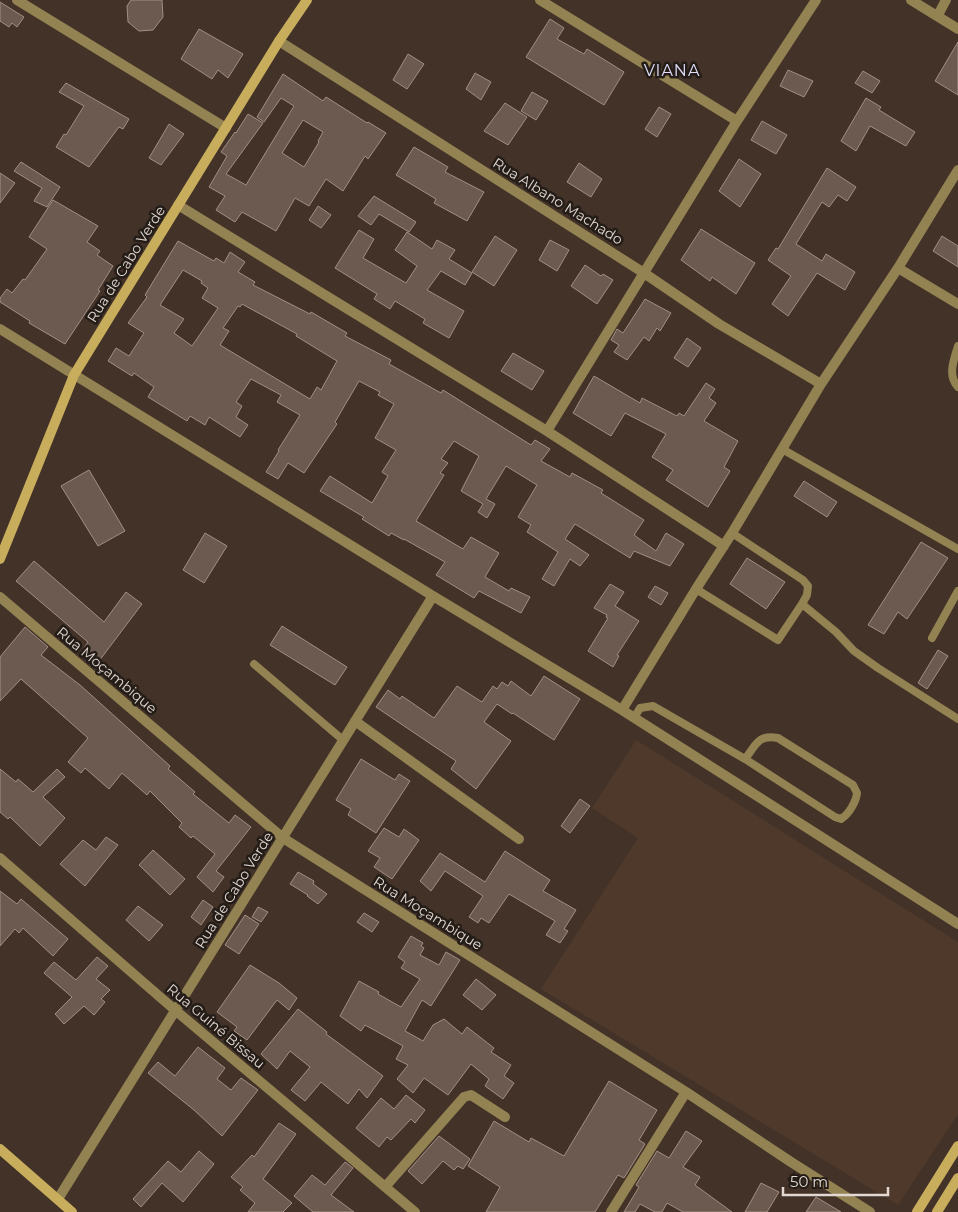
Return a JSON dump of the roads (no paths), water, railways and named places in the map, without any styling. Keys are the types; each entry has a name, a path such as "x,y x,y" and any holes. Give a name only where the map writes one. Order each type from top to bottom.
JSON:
{"main road":[{"name":"Rua de Cabo Verde","path":"0,559 74,375 279,41 307,0"},
{"path":"917,1212 958,1146"},
{"path":"0,1150 72,1212"},
{"path":"937,1212 958,1178"}],"street":[{"path":"17,0 226,128"},
{"path":"540,0 738,122"},
{"path":"547,431 738,122 816,0"},
{"path":"911,0 958,29"},
{"path":"938,15 946,0"},
{"name":"Rua Albano Machado","path":"279,41 644,273 719,324 821,384"},
{"path":"622,710 732,533 821,384 898,268 958,170"},
{"path":"178,205 547,431 724,546"},
{"path":"898,268 958,304"},
{"path":"0,329 433,596 622,710 958,924"},
{"name":"Rua de Cabo Verde","path":"58,1199 433,596"},
{"name":"Rua Moçambique","path":"0,597 283,838 686,1092 870,1212"},
{"path":"355,721 519,838"},
{"name":"Rua Guiné Bissau","path":"0,858 415,1212"},
{"path":"612,1212 686,1092"},
{"path":"385,1187 464,1097 471,1094 504,1117"}],"lane":[{"path":"958,346 951,367 952,376 958,387"},
{"path":"782,449 958,549"},
{"path":"696,589 778,640 802,604 807,595 808,586 803,580 732,533"},
{"path":"932,638 958,591"},
{"path":"802,604 836,632 854,651 958,719"},
{"path":"254,664 343,740"},
{"path":"634,718 640,708 653,706 745,759 836,817 846,816 856,799 857,793 853,785 778,738 768,736 762,738 745,759"}],"district":[{"name":"VIANA","path":"672,70"}]}
